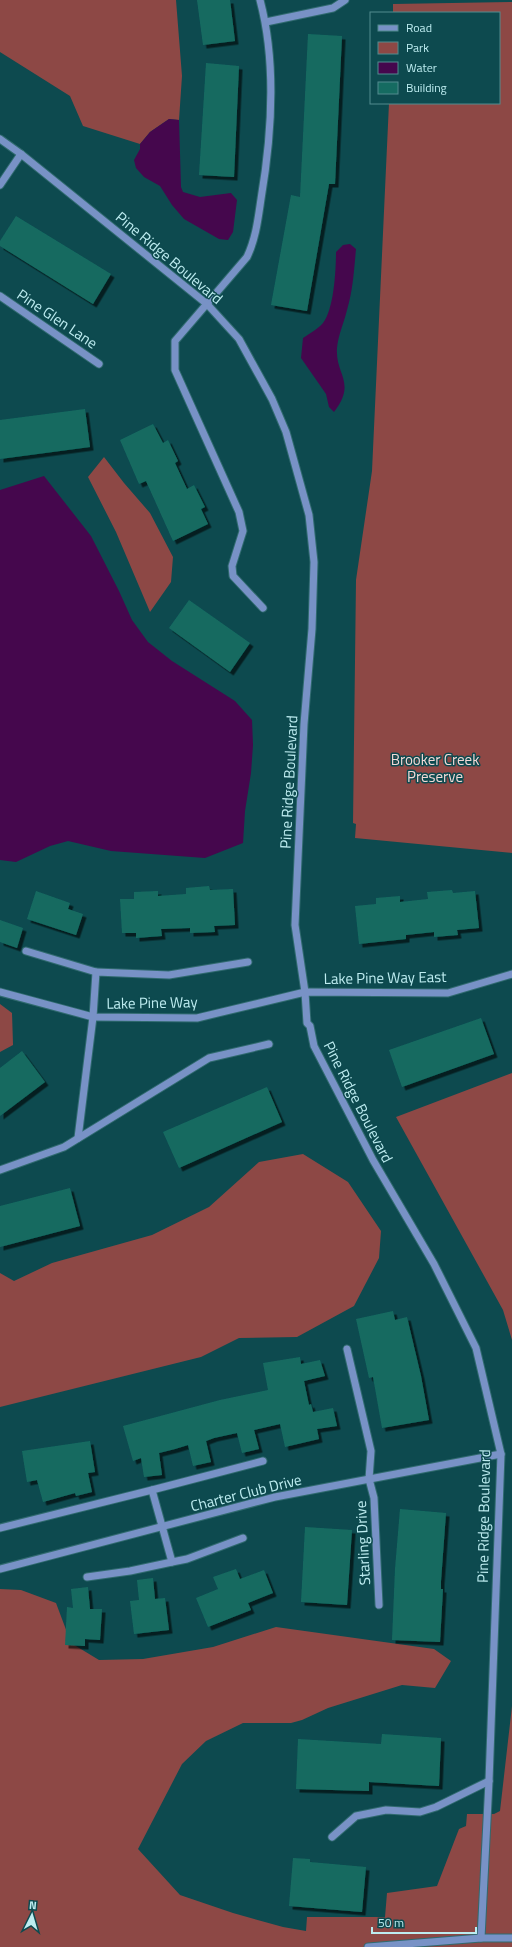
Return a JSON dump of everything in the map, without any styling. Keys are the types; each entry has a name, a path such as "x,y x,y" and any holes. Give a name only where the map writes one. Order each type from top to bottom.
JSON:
{"street":[{"path":"260,0 266,22 271,103 267,165 254,242 247,257 174,341 175,370 239,512 243,531 232,566 233,576 263,608"},
{"path":"266,22 333,8 345,0"},
{"name":"Pine Ridge Boulevard","path":"0,139 21,154 207,304 239,339 272,399 286,432 309,515 314,562 312,629 304,724 294,925 305,992 307,1023 310,1026 314,1046 373,1160 434,1264 476,1348 501,1454 489,1781 481,1938"},
{"path":"0,185 21,154"},
{"name":"Pine Glen Lane","path":"0,296 99,364"},
{"path":"26,951 96,972 169,975 248,962"},
{"path":"78,1138 96,972"},
{"name":"Lake Pine Way East","path":"305,992 448,993 512,974"},
{"name":"Lake Pine Way","path":"0,992 92,1017 197,1018 305,992"},
{"path":"0,1170 64,1147 210,1058 269,1044"},
{"name":"Starling Drive","path":"347,1349 371,1451 369,1479 374,1498 379,1605"},
{"name":"Charter Club Drive","path":"0,1569 275,1497 501,1454"},
{"path":"0,1528 263,1462"},
{"path":"152,1490 172,1562"},
{"path":"87,1577 130,1571 187,1559 242,1538"},
{"path":"332,1837 356,1816 386,1810 420,1812 436,1807 489,1781"},
{"path":"368,1947 481,1938 512,1938"}],"green space":[{"path":"0,0 176,0 182,76 179,120 169,119 150,132 140,144 83,126 70,96 0,52"},
{"name":"Brooker Creek Preserve","path":"512,2 512,853 355,838 356,824 353,823 356,580 372,471 389,104 500,104 500,12 393,12 393,4"},
{"path":"104,457 150,513 173,557 171,582 150,612 116,532 88,477"},
{"path":"0,1004 12,1013 13,1045 0,1052"},
{"path":"512,1073 512,1340 503,1310 396,1117"},
{"path":"303,1154 348,1182 381,1231 379,1258 354,1306 297,1337 239,1338 201,1357 0,1407 0,1273 14,1281 52,1263 152,1235 209,1207 259,1162"},
{"path":"0,1589 21,1590 56,1603 71,1643 99,1660 143,1659 213,1647 276,1627 434,1649 451,1661 435,1688 402,1685 328,1708 302,1720 291,1723 243,1723 206,1741 182,1764 138,1849 180,1895 233,1913 283,1927 306,1931 307,1917 385,1917 387,1893 437,1886 459,1829 466,1826 467,1814 494,1814 500,1811 512,1706 512,1947 0,1947"}],"water":[{"path":"169,119 179,120 181,187 183,192 200,197 231,193 237,200 233,232 228,240 219,239 184,219 172,205 160,186 144,177 136,168 134,160 140,149 140,144 150,132"},
{"path":"350,244 356,249 353,280 351,295 337,348 337,357 345,386 341,402 334,412 329,407 326,394 301,358 303,338 323,323 330,309 335,279 336,252 343,245"},
{"path":"44,476 91,536 132,620 148,642 172,661 235,701 252,720 253,745 251,773 245,811 243,843 205,858 111,851 68,841 50,846 16,862 0,860 0,490"}],"building":[{"path":"197,0 230,0 235,41 203,45"},
{"path":"308,34 342,36 335,184 329,184 307,311 271,305 291,195 300,197"},
{"path":"206,63 239,66 234,177 199,175"},
{"path":"16,216 111,274 93,304 0,246 0,241"},
{"path":"85,409 90,447 0,459 0,420"},
{"path":"153,424 163,443 168,440 178,461 175,463 187,489 194,485 205,507 201,509 208,524 173,541 146,481 139,484 120,440"},
{"path":"189,600 250,643 230,672 169,628"},
{"path":"209,886 210,890 233,889 235,925 214,926 215,932 190,933 190,928 161,929 162,936 136,938 136,933 122,933 120,899 134,899 134,892 158,891 158,896 186,894 186,888"},
{"path":"452,890 453,893 475,891 479,928 457,930 458,935 434,937 434,932 406,935 406,939 359,944 355,906 376,904 376,898 400,896 400,902 428,899 427,892"},
{"path":"36,891 70,903 68,909 83,914 76,935 27,919"},
{"path":"0,920 23,928 17,948 0,942"},
{"path":"481,1018 494,1054 402,1087 389,1050"},
{"path":"22,1051 45,1082 0,1116 0,1068"},
{"path":"267,1087 282,1122 179,1168 163,1132"},
{"path":"70,1188 80,1226 0,1247 0,1206"},
{"path":"393,1311 395,1320 407,1317 421,1376 429,1420 382,1428 373,1377 369,1378 356,1319"},
{"path":"300,1357 301,1364 320,1360 325,1376 304,1381 309,1405 311,1404 313,1412 333,1408 337,1426 317,1429 319,1439 285,1447 280,1424 254,1430 259,1449 242,1453 237,1433 214,1438 206,1441 211,1462 193,1466 188,1445 159,1453 162,1475 144,1477 141,1458 133,1461 123,1426 220,1400 268,1390 263,1363"},
{"path":"90,1441 95,1472 88,1473 92,1492 76,1496 75,1493 43,1502 37,1480 27,1482 22,1451"},
{"path":"400,1509 446,1513 441,1581 441,1589 443,1589 440,1642 392,1640 395,1569"},
{"path":"305,1527 352,1530 347,1605 301,1602"},
{"path":"236,1569 240,1579 264,1570 273,1593 248,1603 251,1610 208,1627 196,1598 218,1589 213,1577"},
{"path":"153,1578 155,1599 165,1598 169,1630 134,1634 130,1601 139,1600 137,1580"},
{"path":"88,1587 90,1609 102,1609 100,1640 85,1639 85,1646 65,1645 67,1607 73,1608 71,1589"},
{"path":"382,1734 441,1738 439,1786 369,1782 369,1791 296,1789 298,1739 381,1744"},
{"path":"293,1858 310,1859 310,1862 366,1867 362,1912 289,1906"}]}
